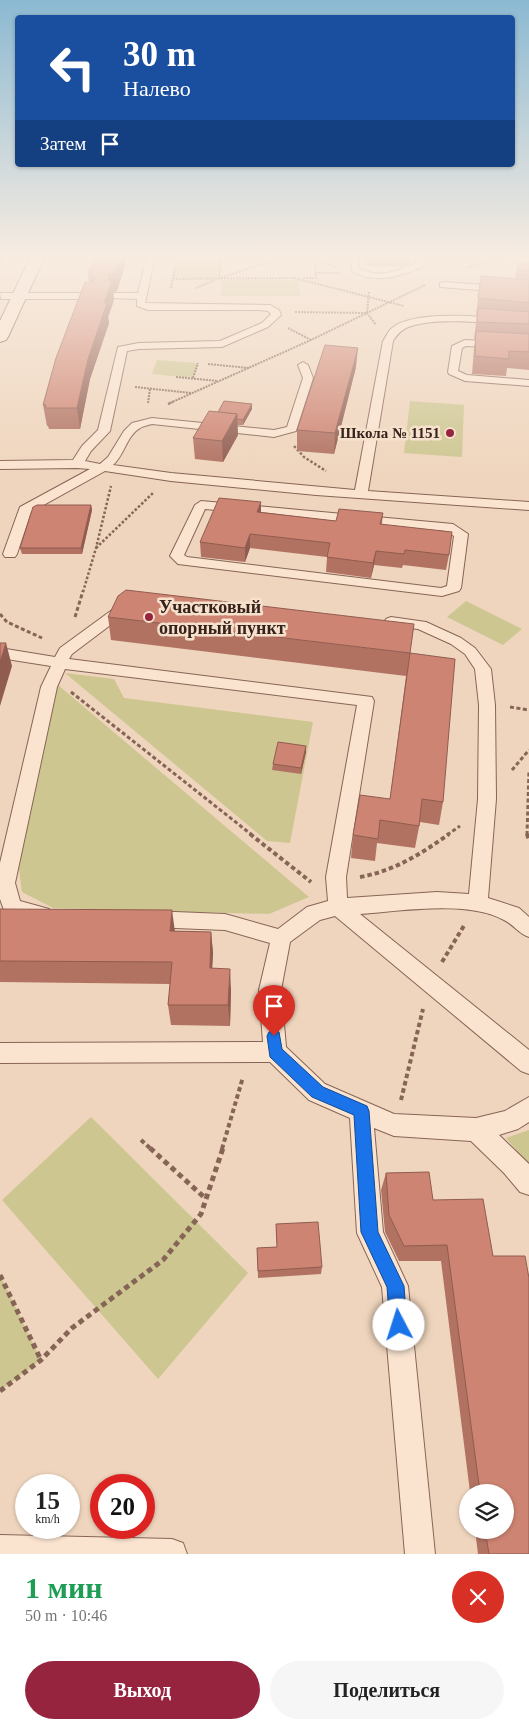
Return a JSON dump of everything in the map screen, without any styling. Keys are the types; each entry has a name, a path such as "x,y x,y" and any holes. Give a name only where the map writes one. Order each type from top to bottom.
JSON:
{"lane":[{"path":"77,464 86,449 104,431 122,349 139,346 222,344 257,329"},
{"path":"361,494 388,341 395,330 399,329"},
{"path":"529,346 465,343 457,346 453,372 465,378 529,382"},
{"path":"10,554 25,510 109,469 130,431 136,425 152,421 274,434 292,429 308,378 303,365"},
{"path":"0,465 77,464 316,491 529,506"},
{"path":"311,514 316,491"},
{"path":"201,505 311,514 448,527 461,534 454,588 442,592 183,561 177,556 201,505"},
{"path":"56,916 46,916 12,907 5,883 49,687 60,664 143,593"},
{"path":"373,620 421,625 456,640 470,651 483,669 487,705 487,799 478,903"},
{"path":"0,653 60,664 366,701 336,877 338,907 529,1064"},
{"path":"529,929 512,914 478,903 437,900 338,907 314,912 281,938 270,990 275,1052 317,1092 394,1125 476,1130 510,1121 529,1108"},
{"path":"136,919 225,922 281,938"},
{"path":"0,1053 275,1052"},
{"path":"361,1111 370,1232 395,1286 420,1554"},
{"path":"476,1130 513,1164 529,1183"},
{"path":"0,1550 172,1554"}],"path":[{"path":"294,329 311,340"},
{"path":"164,405 335,329"},
{"path":"193,378 198,364"},
{"path":"176,377 218,381"},
{"path":"114,384 191,393"},
{"path":"148,405 150,389"},
{"path":"283,432 304,457 361,494"},
{"path":"109,469 96,548 60,664 70,692 300,872 338,907"},
{"path":"96,548 171,476"},
{"path":"529,770 527,836 529,840"},
{"path":"300,872 348,878 378,875 415,858 464,822 487,799"},
{"path":"0,1391 41,1360 72,1328 163,1260 201,1214 227,1136 250,1053"},
{"path":"141,1140 205,1198"},
{"path":"0,1276 41,1360"}],"shaded area":[{"path":"157,360 198,363 193,378 152,374"},
{"path":"410,401 464,405 462,457 404,453"},
{"path":"466,601 522,629 503,645 447,617"},
{"path":"65,673 114,679 124,698 313,722 290,843 267,841"},
{"path":"58,685 309,897 269,914 53,908 22,892 18,861"},
{"path":"91,1117 248,1273 158,1379 2,1200"},
{"path":"529,1130 529,1165 506,1138"},
{"path":"0,1275 41,1360 0,1391"}],"building":[{"path":"67,329 98,329 88,359 77,408 45,408 46,405 43,405 56,358"},
{"path":"476,331 529,334 529,352 509,351 509,359 475,356"},
{"path":"325,345 358,348 335,433 297,430"},
{"path":"224,401 252,404 243,420 237,419 237,414 218,412"},
{"path":"209,411 237,414 222,441 193,438"},
{"path":"219,498 261,502 257,512 336,521 339,509 383,513 380,524 452,532 449,555 405,550 404,554 376,551 373,563 327,557 330,543 250,534 245,548 200,542"},
{"path":"37,505 91,505 81,548 20,548 33,507"},
{"path":"126,590 414,624 410,653 108,617 118,596"},
{"path":"0,643 6,643 0,662"},
{"path":"410,653 455,659 443,802 422,799 419,826 380,820 378,839 353,835 360,795 390,799"},
{"path":"278,742 306,746 301,768 273,764"},
{"path":"0,909 172,910 170,931 211,932 210,968 230,969 228,1005 168,1005 172,962 0,961"},
{"path":"429,1172 433,1200 483,1199 493,1256 525,1256 529,1278 529,1554 489,1554 486,1539 514,1539 514,1484 479,1484 447,1245 404,1246 389,1215 386,1173"},
{"path":"318,1222 322,1267 258,1271 257,1248 277,1247 276,1224"}],"place":[{"name":"Школа № 1151","path":"450,433"},
{"name":"Участковый опорный пункт","path":"149,617"}],"route":[{"path":"274,1036 275,1052 317,1092 361,1111 370,1232 395,1286 399,1325"}]}
